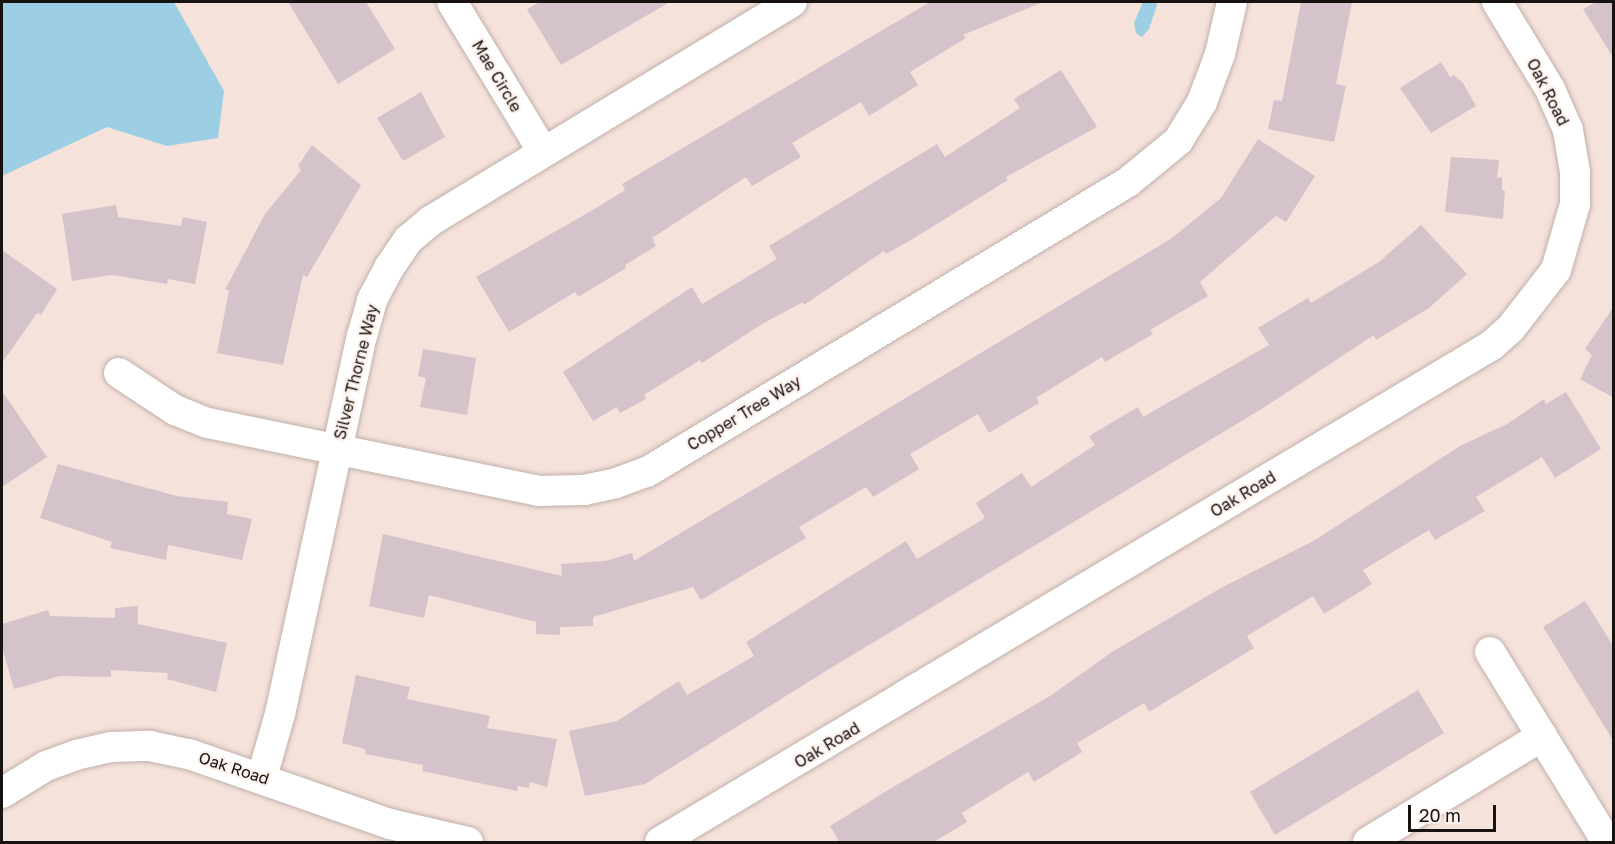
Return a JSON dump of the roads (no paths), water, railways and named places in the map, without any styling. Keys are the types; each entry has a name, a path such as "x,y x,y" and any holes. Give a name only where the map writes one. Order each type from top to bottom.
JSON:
{"street":[{"name":"Mae Circle","path":"452,2 542,150"},
{"name":"Silver Thorne Way","path":"262,777 280,714 364,327 389,268 408,240 432,220 542,150 792,2"},
{"name":"Copper Tree Way","path":"119,373 176,410 208,423 538,491 584,490 647,472 1136,175 1178,141 1202,102 1220,54 1232,2"},
{"name":"Oak Road","path":"660,843 1461,363 1511,328 1556,270 1575,204 1575,172 1568,130 1550,89 1497,2"},
{"path":"1490,652 1607,843"},
{"path":"1368,843 1542,736"},
{"name":"Oak Road","path":"2,793 46,766 112,747 150,746 189,754 262,777 390,824 468,843"}],"water":[{"path":"2,2 174,2 224,91 218,138 167,146 107,127 2,176"},
{"path":"1143,2 1156,2 1157,5 1149,29 1142,37 1136,33 1134,23"}]}
